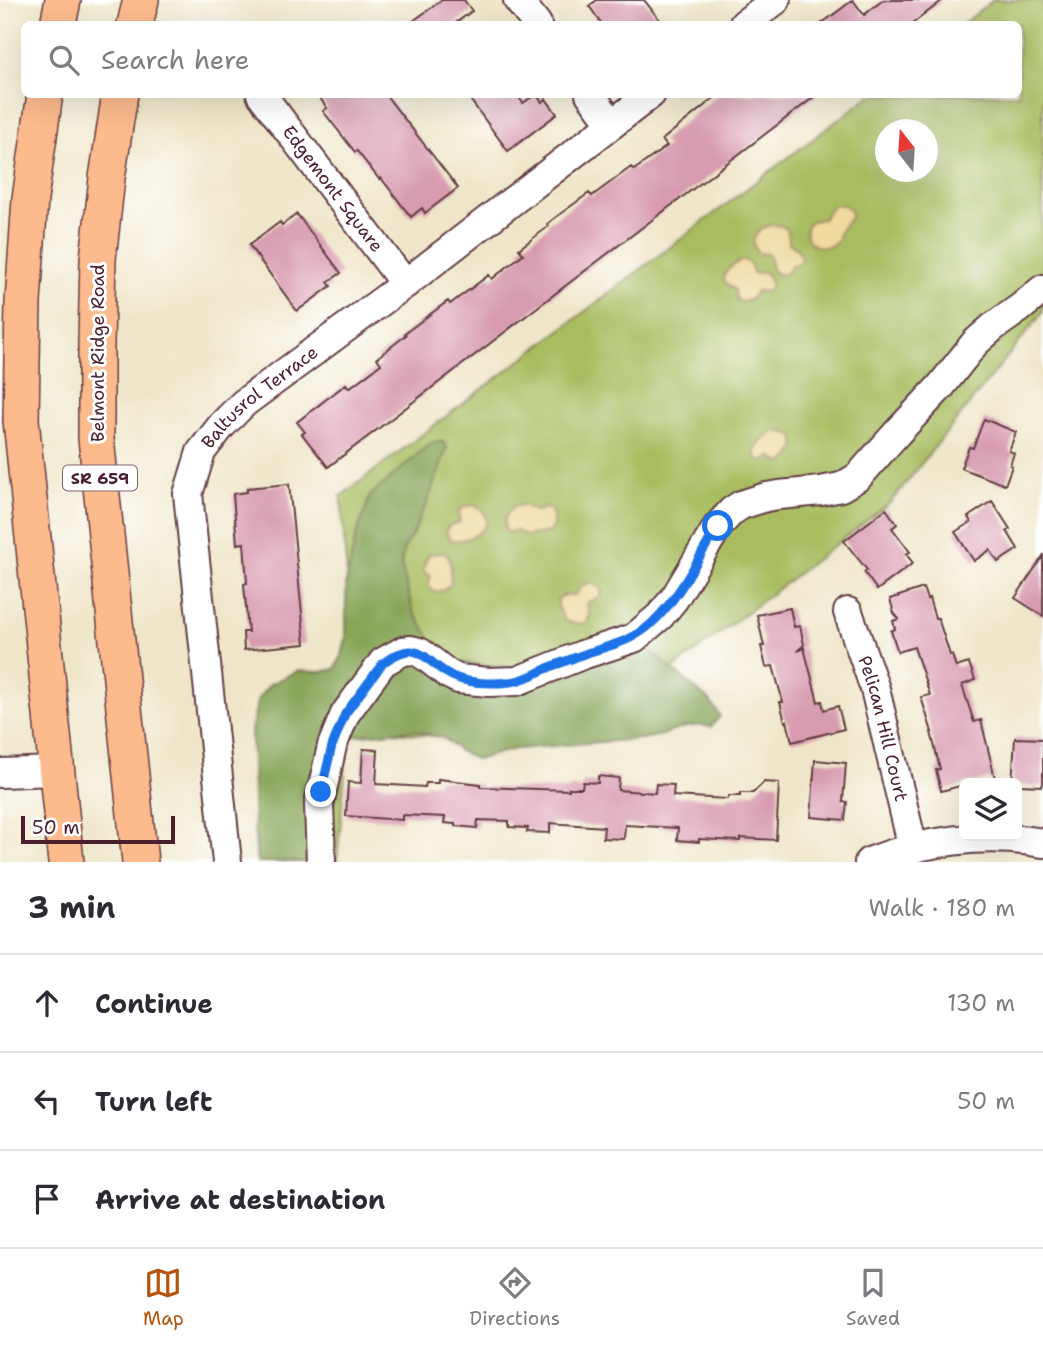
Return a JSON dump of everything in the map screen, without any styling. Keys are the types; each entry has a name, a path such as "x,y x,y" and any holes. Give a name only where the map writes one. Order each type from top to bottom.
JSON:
{"main road":[{"path":"59,21 63,0"},
{"path":"136,21 141,0"},
{"path":"44,98 30,199 23,302 21,420 66,862"},
{"name":"Belmont Ridge Road","path":"119,98 98,259 96,438 140,862"}],"street":[{"path":"518,0 535,21"},
{"path":"748,21 776,0"},
{"name":"Edgemont Square","path":"264,98 405,284"},
{"path":"593,98 612,124"},
{"name":"Baltusrol Terrace","path":"227,862 188,495 201,452 244,403 405,284 646,98"},
{"path":"321,862 319,804 332,746 345,714 383,663 402,651 411,650 419,652 458,679 479,682 517,681 634,638 660,616 674,599 718,526 732,511 741,505 766,497 821,491 851,482 865,471 875,456 941,386 975,343 1043,289"},
{"name":"Pelican Hill Court","path":"848,612 875,689 912,848"},
{"path":"0,773 56,771"},
{"path":"869,862 912,848 950,841 988,839 1043,843"}],"green space":[{"path":"993,0 1043,0 1043,312 890,503 580,740 512,743 349,728 337,862 274,862 352,647 341,496 867,98 1022,98 1022,21 967,21"},
{"path":"432,442 443,442 447,448 426,506 404,548 401,565 413,611 433,642 459,662 553,671 625,649 646,647 710,701 720,716 711,727 691,726 639,739 515,749 477,760 459,751 445,739 414,730 331,738 313,862 257,862 251,730 258,699 270,684 297,671 320,672 335,669 346,639 346,582 356,536 370,496"}],"sand":[{"path":"844,205 850,210 851,217 840,231 836,242 820,247 810,242 806,232 807,225 823,219 832,206"},
{"path":"772,225 786,229 789,243 798,250 801,258 800,263 792,265 782,275 773,271 770,257 758,253 754,244 755,235"},
{"path":"744,260 750,264 754,274 761,272 768,275 771,287 767,292 756,291 750,300 740,302 736,299 735,290 724,278 730,268"},
{"path":"776,431 794,437 796,444 791,455 783,462 778,462 771,456 763,461 757,459 756,448"},
{"path":"472,505 484,513 486,521 481,531 463,540 451,540 446,532 448,526 460,522 459,511"},
{"path":"524,505 535,512 544,508 550,509 554,520 549,532 526,536 517,531 506,531 505,520 508,514 515,506"},
{"path":"429,554 448,555 451,584 444,590 434,592 428,586 431,576 424,572 424,565"},
{"path":"589,583 597,586 602,593 587,603 588,619 580,624 565,621 558,607 558,598 575,595 582,586"}],"building":[{"path":"442,0 464,0 472,11 458,21 413,21"},
{"path":"597,0 644,0 661,21 600,21 589,6"},
{"path":"853,0 864,15 883,0 943,0 916,21 825,21"},
{"path":"320,98 388,98 458,188 425,213 422,208 411,217 323,111 327,108"},
{"path":"469,98 520,98 523,103 530,98 539,98 542,102 546,99 557,114 508,151"},
{"path":"714,98 813,98 328,467 302,434 305,432 297,422 346,384 349,388 381,364 377,358 448,301 450,304 489,275 492,279 523,254 519,249 560,214 589,193 592,196 631,167 634,170 667,146 662,140"},
{"path":"297,214 341,273 328,282 331,286 297,311 249,245 280,222 282,225"},
{"path":"984,419 1016,432 1009,451 1014,453 1010,465 1012,466 1005,485 961,468 969,447 973,448"},
{"path":"289,484 305,644 244,650 243,632 248,632 244,584 247,583 244,543 237,544 233,494 247,492 247,488"},
{"path":"992,501 1010,529 1007,531 1018,549 998,562 990,550 974,561 955,532 971,522 968,517"},
{"path":"886,509 897,524 892,528 910,552 906,554 913,563 877,590 864,572 867,570 844,541"},
{"path":"1043,556 1043,616 1015,598"},
{"path":"923,588 935,618 938,618 956,667 969,663 975,680 962,685 974,722 981,720 995,778 959,778 959,786 941,791 936,770 940,769 921,697 930,695 914,647 898,652 891,631 895,629 893,621 899,619 890,599"},
{"path":"790,608 794,627 800,626 804,645 797,651 804,648 818,702 822,701 824,710 838,706 844,729 792,742 773,666 766,667 757,615"},
{"path":"1015,738 1043,739 1042,786 1022,785 1022,778 1012,778"},
{"path":"363,749 378,750 376,784 425,787 426,783 438,783 438,779 480,784 480,787 569,790 582,788 583,782 598,783 598,776 619,778 618,790 655,793 656,784 674,785 673,796 728,799 728,796 740,796 740,793 753,793 764,782 779,783 776,840 677,840 678,828 625,825 624,839 603,838 604,827 550,823 550,833 527,832 528,828 509,827 509,821 478,820 477,828 444,823 445,817 402,815 402,820 346,816 348,782 361,783"},
{"path":"815,760 846,763 843,801 847,802 845,820 811,817"}],"route":[{"path":"321,792 332,746 345,714 362,689 391,656 411,650 419,652 458,679 506,682 517,681 582,655 623,643 644,631 674,599 718,526"}]}
